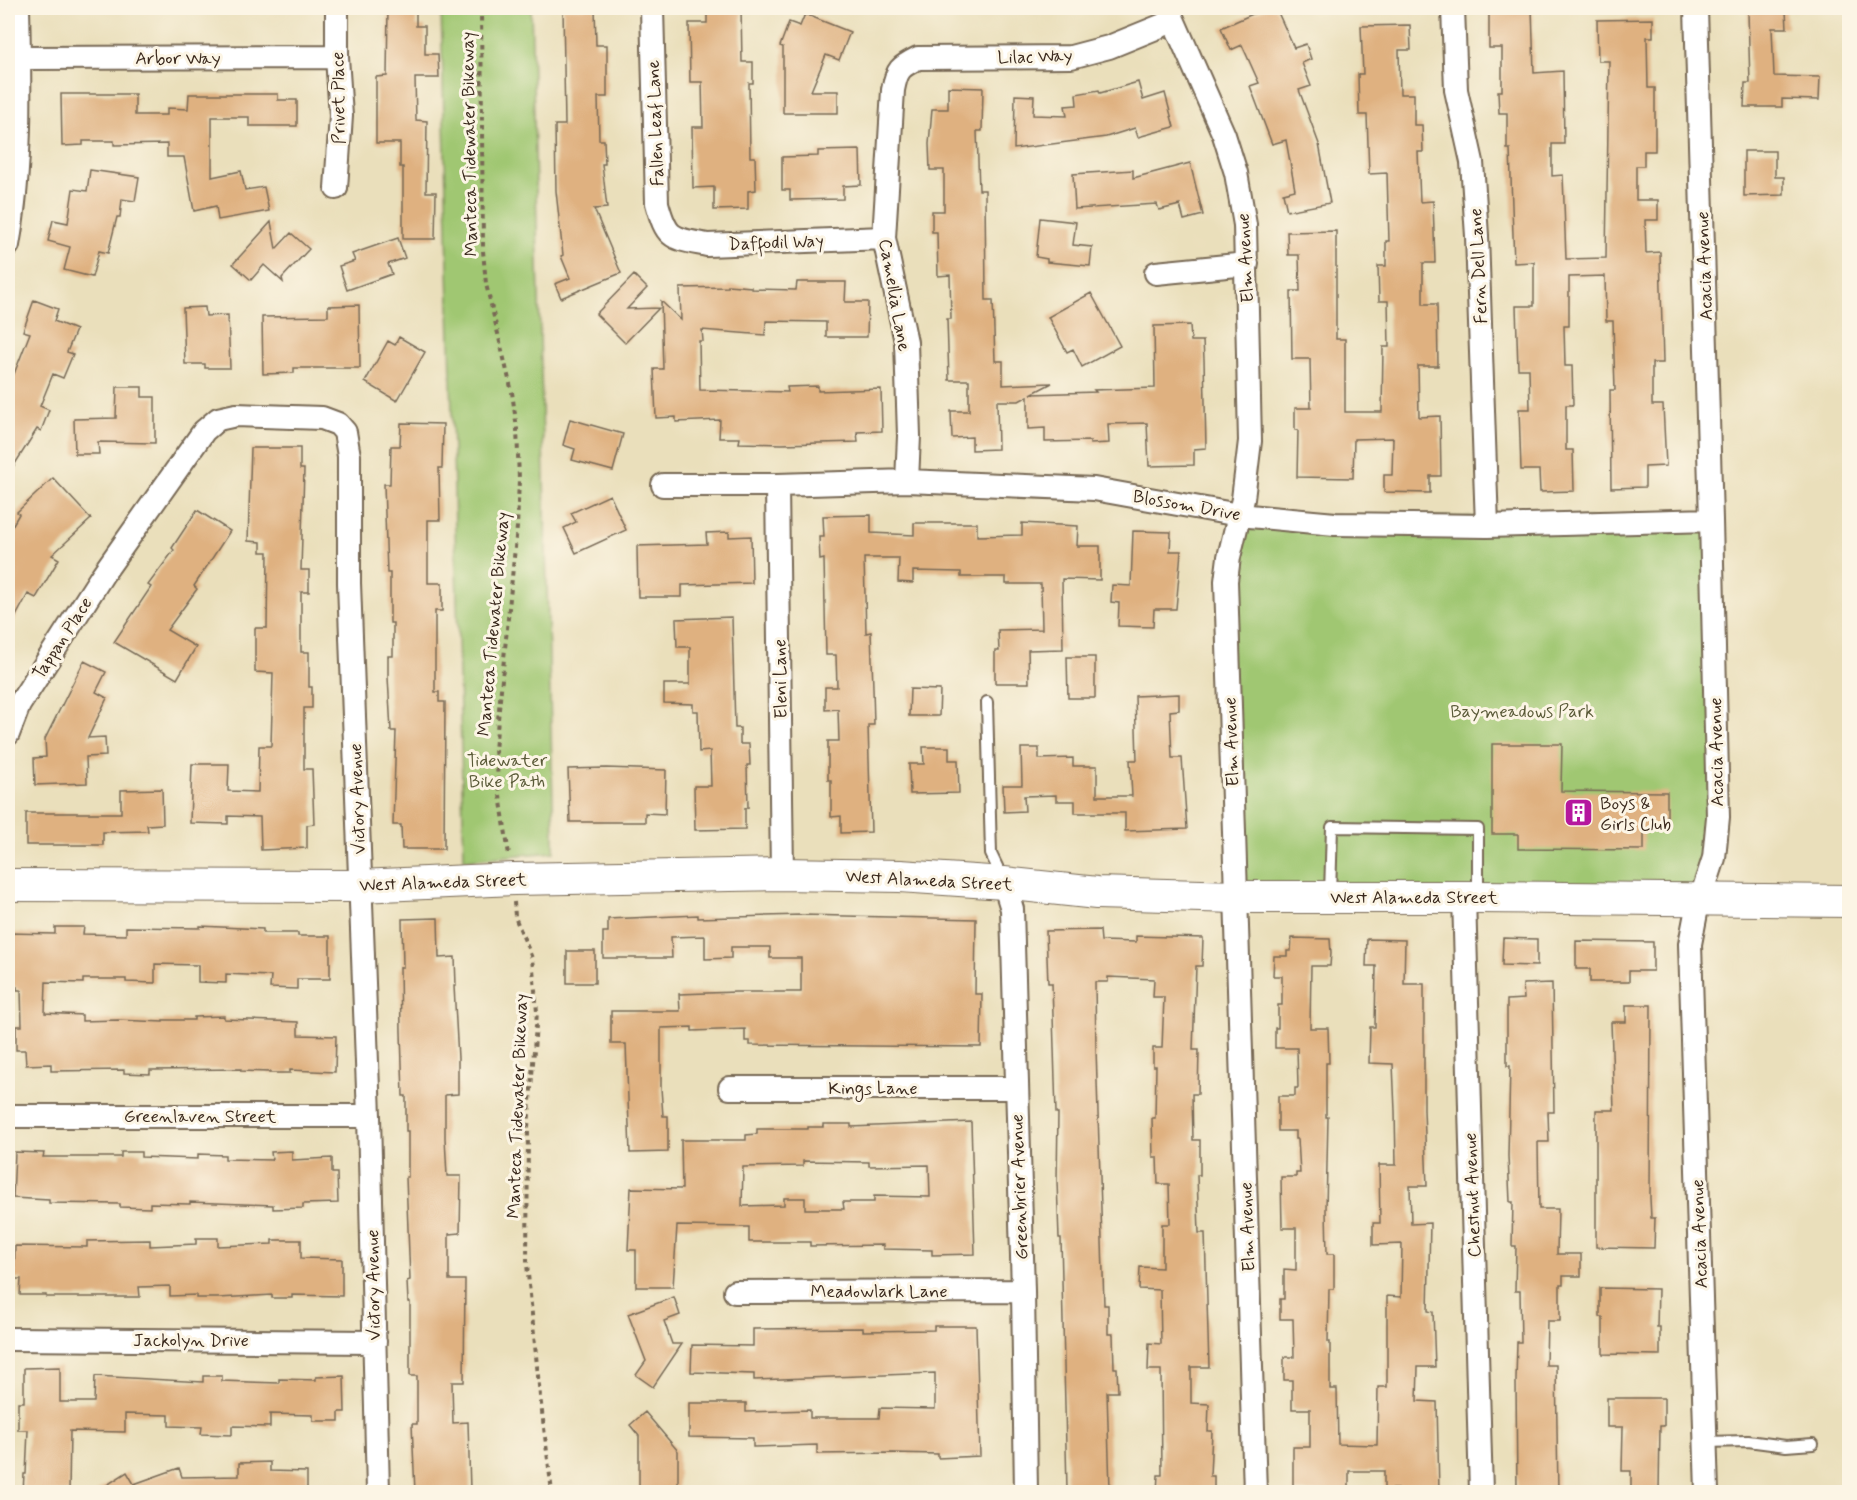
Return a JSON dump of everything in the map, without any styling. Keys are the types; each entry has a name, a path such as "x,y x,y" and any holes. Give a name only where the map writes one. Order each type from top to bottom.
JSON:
{"street":[{"path":"8,245 16,197 20,103 18,8"},
{"name":"Privet Place","path":"336,188 341,116 337,57 337,8"},
{"name":"Fallen Leaf Lane","path":"652,8 657,203 663,225 671,235"},
{"name":"Fern Dell Lane","path":"1453,8 1456,90 1472,162 1477,236 1487,526"},
{"name":"Acacia Avenue","path":"1696,8 1718,817 1714,858 1696,913 1690,944 1707,1492"},
{"name":"Lilac Way","path":"927,58 1071,57 1109,47 1170,14"},
{"name":"Elm Avenue","path":"1170,14 1224,135 1236,173 1245,225 1250,441 1243,499 1229,557 1226,581 1255,1492"},
{"name":"Arbor Way","path":"19,58 337,57"},
{"name":"Camellia Lane","path":"907,481 909,436 906,342 884,238 895,76 901,67 918,58 927,58"},
{"name":"Daffodil Way","path":"671,235 680,240 707,245 884,238"},
{"path":"1156,273 1247,264"},
{"name":"Victory Avenue","path":"103,574 204,431 218,419 236,415 322,418 338,424 345,432 349,456 349,584 369,1116 378,1492"},
{"name":"Blossom Drive","path":"663,485 777,485 907,481 1094,489 1239,515 1335,524 1487,526 1711,520"},
{"name":"Eleni Lane","path":"777,485 782,874"},
{"name":"Tappan Place","path":"8,734 19,705 103,574"},
{"name":"West Alameda Street","path":"8,885 360,886 514,879 782,874 900,876 1004,883 1096,893 1236,897 1850,901"},
{"name":"Greenbrier Avenue","path":"1004,883 1012,909 1023,1291 1026,1492"},
{"name":"Chestnut Avenue","path":"1471,897 1481,1492"},
{"name":"Kings Lane","path":"730,1088 1016,1088"},
{"name":"Greenlaven Street","path":"8,1118 13,1116 369,1116"},
{"name":"Meadowlark Lane","path":"735,1292 1023,1291"},
{"name":"Jackolyn Drive","path":"8,1339 375,1342"}],"lane":[{"path":"987,702 991,854 1004,883"},
{"path":"1330,897 1332,827 1478,829 1471,897"},
{"path":"1705,1442 1748,1441 1786,1446 1813,1444"}],"path":[{"name":"Manteca Tidewater Bikeway","path":"481,8 483,251 486,284 512,392 519,469 517,527 495,750 514,879 515,917 532,958 537,1012 528,1127 527,1264 552,1492"}],"green space":[{"name":"Tidewater Bike Path","path":"441,8 531,8 554,840 554,852 464,860"},
{"name":"Baymeadows Park","path":"1239,515 1711,520 1718,817 1701,899 1236,897 1226,581"}],"building":[{"path":"388,8 416,8 416,26 425,26 425,54 438,54 439,78 415,78 416,120 427,121 426,192 436,192 435,239 403,239 403,167 400,167 400,143 376,143 376,77 387,76"},
{"path":"563,8 595,8 596,45 607,45 607,97 598,97 599,140 604,140 605,164 602,164 607,208 594,209 621,273 561,298 555,284 570,278 561,256 563,255 556,191 555,125 565,125"},
{"path":"707,8 741,8 742,62 753,62 753,83 749,83 750,157 755,157 756,190 748,191 748,209 714,210 714,187 693,188 692,127 703,127 702,82 690,82 689,23 707,23"},
{"path":"1266,8 1276,8 1294,48 1306,44 1311,59 1302,63 1311,86 1299,90 1319,144 1330,203 1287,211 1283,193 1295,190 1286,140 1272,144 1250,86 1259,83 1242,45 1231,50 1221,28"},
{"path":"1489,8 1532,8 1534,73 1563,71 1564,144 1552,144 1552,176 1563,175 1566,259 1606,258 1609,61 1598,61 1597,20 1653,19 1653,37 1647,37 1648,88 1655,88 1655,151 1644,151 1644,166 1636,166 1636,200 1658,200 1658,220 1645,220 1646,253 1660,252 1663,363 1652,363 1652,405 1663,405 1666,466 1645,467 1645,487 1611,488 1610,390 1615,390 1613,321 1606,321 1605,276 1569,277 1569,326 1564,326 1565,366 1572,366 1573,405 1566,405 1566,450 1573,450 1574,491 1540,492 1539,470 1521,470 1519,409 1530,409 1529,369 1518,369 1516,306 1534,306 1534,262 1514,263 1507,113 1499,113 1498,91 1502,91 1502,48 1489,48"},
{"path":"1786,11 1787,28 1772,28 1774,76 1820,77 1819,100 1782,99 1782,107 1744,107 1745,83 1750,83 1748,12"},
{"path":"805,14 850,32 839,60 826,55 811,91 838,91 838,113 783,113 783,47 780,46 789,22 800,26"},
{"path":"1410,25 1411,50 1399,50 1400,94 1414,94 1414,125 1422,125 1423,152 1418,152 1420,202 1433,201 1435,263 1423,263 1423,304 1437,304 1438,366 1418,366 1419,417 1440,416 1441,476 1430,476 1430,493 1384,492 1384,475 1392,475 1393,438 1354,439 1353,478 1297,477 1298,430 1295,430 1295,408 1311,408 1310,359 1292,359 1291,291 1300,291 1299,255 1288,255 1287,232 1336,231 1336,339 1345,339 1345,412 1382,412 1383,347 1389,347 1388,301 1379,301 1378,266 1386,266 1386,241 1389,241 1387,173 1369,174 1367,115 1359,115 1358,74 1363,74 1361,26"},
{"path":"1138,82 1143,100 1165,93 1174,127 1138,137 1135,128 1106,137 1014,149 1015,95 1034,96 1033,115 1067,116 1065,106 1077,105 1076,94 1099,90 1100,93"},
{"path":"948,87 983,88 982,131 977,131 979,190 985,190 986,300 993,300 995,361 1003,361 1003,385 1052,383 1031,394 1155,388 1154,326 1190,325 1191,341 1203,341 1204,359 1206,448 1194,449 1194,465 1149,466 1147,423 1108,424 1109,443 1045,442 1045,428 1028,429 1028,396 1019,401 997,401 998,449 972,450 972,437 952,438 951,411 969,411 969,380 949,380 947,319 951,319 950,275 938,276 937,232 932,232 932,211 944,211 944,170 930,170 929,144 932,109 948,109"},
{"path":"61,94 135,94 135,115 167,115 167,108 188,109 189,94 278,94 278,100 297,100 297,126 249,126 249,117 212,117 212,177 241,171 245,190 264,187 269,211 218,220 216,206 194,211 184,157 167,157 167,144 114,145 114,141 83,141 83,145 62,146"},
{"path":"860,150 861,185 843,186 843,199 790,200 790,190 782,190 782,157 818,156 818,151"},
{"path":"1744,151 1775,151 1775,177 1784,177 1784,195 1744,196"},
{"path":"1190,163 1203,215 1184,220 1180,205 1159,210 1157,204 1075,209 1073,174 1133,170 1133,178"},
{"path":"90,170 139,177 135,201 122,199 120,217 117,217 108,253 99,251 92,277 64,270 70,247 48,241 53,220 68,223 73,189 87,191"},
{"path":"1040,218 1076,222 1073,245 1092,247 1090,266 1047,262 1047,259 1036,257"},
{"path":"271,222 276,249 291,233 309,249 282,278 283,282 264,265 251,280 233,264"},
{"path":"398,238 405,258 388,264 392,274 347,290 339,266 355,261 352,254"},
{"path":"634,275 647,288 627,309 659,308 625,343 596,314"},
{"path":"797,282 846,282 845,302 868,302 867,337 826,337 826,322 766,321 765,335 702,330 703,341 699,341 700,390 788,392 787,387 818,386 818,391 881,389 882,431 857,432 858,442 739,443 740,438 719,438 720,420 676,422 676,417 656,418 654,369 663,369 661,301 681,320 680,288 728,287 728,285 751,287 751,289 796,290"},
{"path":"1091,293 1120,346 1082,367 1073,349 1067,352 1048,317"},
{"path":"34,300 58,309 54,321 76,330 67,352 73,354 63,378 53,374 40,406 49,410 41,431 37,429 8,475 8,371 14,374 30,333 23,331"},
{"path":"359,305 360,368 294,368 294,373 263,374 262,317 328,316 328,306"},
{"path":"205,307 206,316 228,315 230,368 205,368 205,364 185,364 183,308"},
{"path":"399,337 425,352 397,401 365,382 388,341 395,345"},
{"path":"117,387 142,387 142,397 155,397 155,443 98,442 99,454 75,454 74,419 116,418"},
{"path":"570,419 623,434 613,471 572,460 575,449 563,445"},
{"path":"401,423 443,424 442,468 439,468 440,520 428,520 428,583 442,583 442,611 435,611 435,692 439,692 439,702 445,702 444,849 402,849 401,825 393,825 396,731 391,731 388,677 388,656 393,656 393,623 390,623 390,573 387,573 384,484 390,484 391,446 400,446"},
{"path":"251,448 300,448 300,469 304,469 301,570 309,570 309,592 301,592 301,652 309,652 309,687 312,687 312,708 304,708 304,769 312,769 314,824 307,825 307,848 261,850 260,817 228,816 228,824 190,823 192,764 229,764 228,791 258,792 259,746 271,746 273,673 255,672 255,628 267,628 268,552 261,552 261,542 248,541"},
{"path":"53,478 91,519 52,555 59,559 36,598 28,594 8,631 8,533 19,514 17,512"},
{"path":"610,495 626,530 576,553 564,528 576,522 571,513"},
{"path":"197,510 230,531 194,586 197,589 167,630 196,647 177,679 114,642 151,587 148,585 174,550 172,548"},
{"path":"871,515 871,533 914,535 914,523 977,523 977,536 1022,535 1022,523 1078,526 1077,546 1100,546 1100,580 1062,579 1063,649 1028,650 1029,683 995,683 995,651 999,651 998,630 1042,629 1041,584 1006,584 1006,577 961,577 961,572 913,571 913,583 898,582 899,558 864,558 866,633 871,632 874,725 868,725 871,832 841,833 841,816 831,817 831,780 828,780 828,741 839,741 838,709 825,710 825,687 837,687 836,655 826,655 824,559 820,560 819,537 824,537 823,516"},
{"path":"1133,531 1171,532 1170,551 1181,551 1176,609 1154,609 1153,627 1118,626 1119,603 1111,602 1112,585 1131,586"},
{"path":"729,532 729,537 751,536 752,583 682,585 682,597 638,597 637,546 707,544 706,533"},
{"path":"732,617 735,728 740,728 740,744 749,744 748,808 745,808 745,829 695,830 694,786 711,786 710,751 699,752 698,711 693,711 693,704 664,703 664,684 690,684 690,647 677,647 676,619"},
{"path":"1067,657 1095,657 1095,698 1068,698"},
{"path":"84,661 106,672 96,692 107,698 88,738 105,737 106,756 86,757 87,783 35,785 34,758 46,757 45,739"},
{"path":"910,689 940,690 939,716 909,716"},
{"path":"1179,694 1179,710 1170,711 1172,758 1182,758 1187,829 1125,831 1125,813 1075,813 1075,801 1056,801 1056,795 1024,796 1025,811 1004,812 1003,785 1022,785 1021,748 1039,748 1039,759 1073,758 1073,766 1097,766 1097,796 1132,796 1130,760 1137,760 1135,696"},
{"name":"Boys & Girls Club","path":"1492,744 1562,744 1561,791 1667,792 1667,830 1644,830 1644,850 1518,849 1518,834 1492,834"},
{"path":"923,747 949,747 949,760 958,760 959,793 910,794 909,764 924,764"},
{"path":"568,769 666,770 665,814 645,813 645,822 570,822"},
{"path":"162,789 163,824 147,825 148,831 103,832 103,845 26,845 26,813 121,813 121,790"},
{"path":"698,915 698,918 802,915 976,919 975,994 982,994 981,1047 750,1045 750,1041 745,1041 745,1029 692,1031 692,1027 661,1028 661,1088 663,1116 668,1116 668,1152 630,1153 626,1044 611,1044 611,1011 680,1011 679,994 801,992 801,958 770,958 770,947 731,947 731,958 705,959 705,936 671,937 672,958 603,958 603,932 608,932 608,919"},
{"path":"438,918 439,958 455,957 458,1094 445,1095 445,1138 447,1176 461,1176 460,1233 449,1234 449,1280 465,1280 464,1382 452,1382 453,1423 468,1422 470,1490 415,1492 412,1424 417,1424 417,1376 410,1376 410,1302 408,1302 407,1281 410,1280 406,1177 408,1177 408,1131 406,1131 406,1096 403,1096 400,967 403,967 402,919"},
{"path":"200,926 263,929 263,933 298,933 298,936 330,936 330,979 297,979 297,989 270,988 271,976 226,974 226,983 198,982 198,965 155,964 155,983 126,982 126,979 83,979 83,983 46,982 45,1013 82,1015 82,1021 163,1022 163,1020 194,1020 194,1017 224,1016 224,1019 298,1022 298,1035 336,1036 335,1072 290,1070 290,1073 269,1073 241,1071 241,1069 150,1070 150,1074 124,1073 124,1070 51,1071 51,1064 26,1065 25,1050 16,1050 16,1026 22,1026 21,990 17,990 17,987 8,987 8,933 55,934 55,927 84,927 83,934 126,935 126,927 200,928"},
{"path":"1100,930 1101,941 1136,942 1136,936 1203,938 1202,966 1196,966 1193,1050 1199,1050 1198,1094 1192,1094 1193,1140 1200,1140 1200,1175 1197,1175 1199,1233 1205,1233 1209,1367 1191,1367 1191,1403 1209,1404 1208,1431 1212,1431 1210,1476 1214,1476 1214,1492 1157,1492 1158,1475 1162,1475 1161,1370 1148,1370 1149,1343 1161,1344 1160,1290 1139,1289 1140,1267 1162,1268 1162,1224 1170,1224 1169,1184 1158,1184 1157,1157 1153,1157 1152,1118 1155,1118 1156,1066 1153,1066 1153,1048 1162,1048 1164,997 1153,997 1154,979 1108,977 1108,982 1095,982 1096,1049 1104,1305 1108,1305 1108,1334 1113,1334 1114,1368 1117,1368 1118,1392 1107,1392 1110,1489 1067,1489 1061,1238 1059,1238 1057,1181 1058,1113 1056,1113 1052,983 1048,983 1046,931"},
{"path":"1292,938 1330,939 1330,966 1311,966 1310,1028 1328,1028 1329,1063 1326,1063 1327,1254 1334,1254 1334,1289 1329,1289 1328,1342 1330,1342 1330,1389 1337,1389 1338,1444 1377,1445 1378,1387 1387,1387 1387,1296 1401,1297 1402,1244 1373,1245 1373,1223 1380,1223 1379,1165 1396,1165 1395,1111 1393,1064 1369,1063 1370,1027 1375,1027 1376,966 1366,966 1367,939 1405,940 1404,984 1424,984 1424,1110 1427,1186 1410,1186 1411,1224 1430,1223 1428,1311 1433,1312 1435,1367 1418,1367 1417,1401 1437,1402 1439,1492 1398,1492 1398,1489 1384,1489 1384,1471 1349,1471 1349,1492 1293,1492 1293,1447 1310,1447 1310,1409 1292,1409 1292,1380 1284,1380 1284,1357 1294,1357 1293,1319 1280,1319 1280,1299 1284,1299 1284,1269 1296,1270 1296,1228 1282,1228 1281,1177 1296,1177 1296,1173 1300,1173 1296,1131 1278,1131 1278,1096 1295,1096 1295,1088 1298,1088 1297,1048 1275,1048 1278,1005 1282,1005 1282,976 1273,976 1274,956 1287,956 1287,951 1291,951"},
{"path":"1503,938 1537,939 1537,966 1502,965"},
{"path":"1576,941 1653,942 1653,971 1629,971 1629,982 1590,982 1590,969 1576,969"},
{"path":"567,951 595,951 595,983 567,983"},
{"path":"1552,983 1554,1112 1548,1112 1549,1142 1538,1142 1539,1209 1558,1209 1557,1254 1581,1254 1581,1276 1563,1276 1563,1285 1560,1285 1560,1321 1547,1321 1546,1365 1556,1365 1558,1492 1517,1492 1516,1380 1517,1342 1521,1342 1520,1291 1515,1291 1516,1246 1512,1246 1513,1202 1510,1202 1508,1156 1510,1066 1507,1066 1507,1000 1524,999 1523,984"},
{"path":"1626,1005 1651,1005 1650,1198 1651,1218 1655,1218 1654,1248 1596,1247 1596,1110 1614,1110 1611,1022 1626,1022"},
{"path":"971,1122 975,1254 932,1255 932,1250 883,1249 883,1245 810,1246 810,1242 749,1242 749,1227 677,1226 673,1287 636,1287 636,1250 628,1250 631,1188 682,1189 681,1140 746,1140 746,1135 757,1134 757,1129 808,1129 808,1127 823,1127 823,1124 851,1124 851,1127","holes":["803,1161 869,1162 869,1166 929,1165 930,1197 874,1196 874,1202 843,1202 844,1209 805,1209 805,1198 784,1198 784,1205 742,1206 743,1167 803,1166"]},
{"path":"292,1151 292,1160 332,1158 332,1173 337,1173 338,1203 303,1204 303,1208 273,1209 273,1205 150,1203 150,1208 120,1207 120,1204 49,1203 49,1200 13,1198 15,1152 44,1153 43,1157 121,1157 121,1152 141,1152 141,1157 198,1159 198,1154 225,1155 225,1159 272,1160 271,1152"},
{"path":"196,1238 218,1238 218,1246 272,1244 272,1240 301,1240 301,1258 342,1259 342,1296 292,1295 292,1298 272,1298 272,1295 196,1298 196,1295 170,1296 170,1286 139,1287 140,1297 46,1297 46,1295 20,1295 21,1279 14,1279 15,1246 87,1247 87,1241 150,1240 150,1246 196,1244"},
{"path":"1600,1288 1658,1289 1657,1327 1660,1327 1660,1355 1603,1354"},
{"path":"674,1297 680,1315 664,1321 672,1344 682,1344 653,1387 636,1375 646,1361 628,1314"},
{"path":"934,1326 976,1326 980,1456 938,1458 938,1454 817,1454 817,1445 753,1447 753,1438 689,1437 689,1403 746,1403 746,1412 810,1410 810,1418 879,1418 880,1408 935,1409 935,1373 754,1380 754,1374 691,1372 692,1345 753,1346 753,1329 934,1330"},
{"path":"60,1367 60,1402 94,1402 95,1376 203,1382 203,1376 222,1376 222,1381 279,1383 279,1379 316,1380 316,1377 344,1376 345,1412 339,1412 339,1421 313,1421 313,1415 270,1414 270,1427 232,1426 232,1435 201,1434 202,1427 169,1426 169,1415 125,1414 125,1432 70,1431 69,1492 23,1492 28,1430 18,1430 18,1402 24,1402 24,1368"},
{"path":"1607,1398 1664,1398 1664,1426 1660,1426 1659,1492 1631,1492 1631,1471 1622,1471 1623,1427 1607,1427"},
{"path":"645,1412 678,1451 678,1492 639,1492 639,1436 630,1425"},
{"path":"270,1462 270,1471 307,1472 307,1492 96,1492 127,1472 134,1484 179,1468 182,1477 239,1476 239,1463"}],"place":[{"name":"Boys & Girls Club","path":"1579,813"}]}
